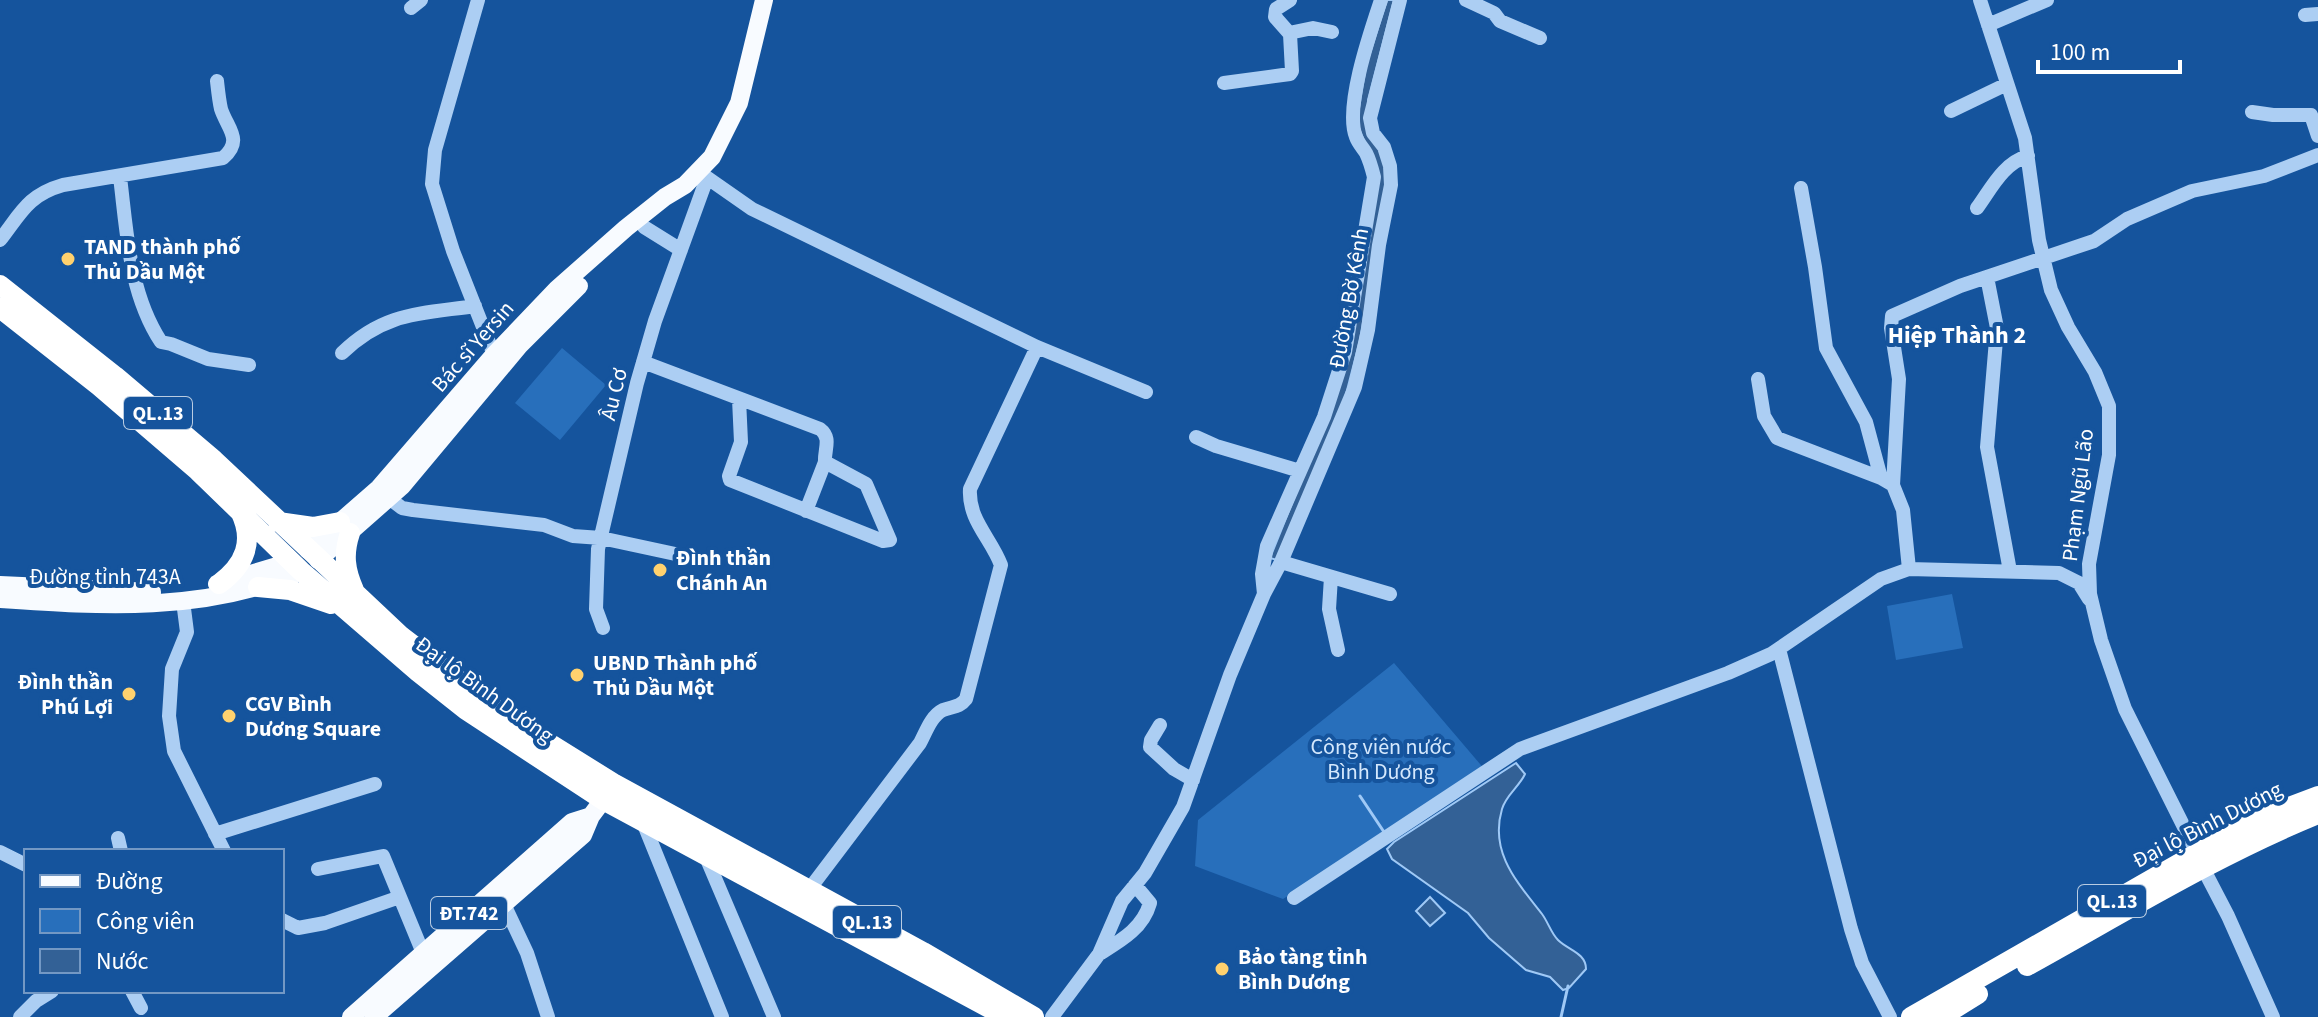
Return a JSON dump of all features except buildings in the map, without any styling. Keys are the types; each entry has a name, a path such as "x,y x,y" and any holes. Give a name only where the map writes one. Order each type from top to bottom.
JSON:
{"highway":[{"name":"Đại lộ Bình Dương","path":"0,285 214,460 278,522 304,561"},
{"name":"Đại lộ Bình Dương","path":"0,308 99,386 240,511 304,561 466,710 602,800 1006,1017"},
{"path":"219,584 238,566 246,553 247,532 240,511"},
{"path":"258,587 300,592 354,606 346,568 345,528 305,527 278,522"},
{"name":"Đại lộ Bình Dương","path":"602,800 630,783 695,819 699,830 923,952 1034,1017"},
{"name":"Đại lộ Bình Dương","path":"1941,1017 2200,860 2257,819 2318,796"},
{"name":"Đại lộ Bình Dương","path":"1911,1017 2200,860 2318,814"}],"main road":[{"name":"Bác sĩ Yersin","path":"603,255 644,227 676,199 712,157 739,103 764,0"},
{"name":"Bác sĩ Yersin","path":"304,561 389,498 498,360 561,294 665,197 697,178"},
{"name":"Bác sĩ Yersin","path":"345,528 379,488 454,414"},
{"name":"Đường tỉnh 743A","path":"0,599 94,598 161,592 219,584 304,561"},
{"name":"Đường tỉnh 743A","path":"0,585 159,604 258,587 304,561"},
{"name":"ĐT.742","path":"380,1015 503,902 583,835 602,800"},
{"name":"ĐT.742","path":"351,1017 572,822 602,800"}],"street":[{"path":"478,0 435,150 432,184 453,251 498,360"},
{"path":"1224,83 1290,74 1289,33 1275,17 1276,9 1290,0"},
{"path":"1264,594 1262,574 1267,546 1324,417 1345,352 1374,177 1367,155 1355,136 1356,99 1368,39 1381,0"},
{"name":"Đường Bờ Kênh","path":"1099,954 1122,901 1145,873 1183,807 1230,675 1355,387 1368,330 1379,245 1391,185 1390,166 1384,147 1373,133 1370,118 1400,0"},
{"path":"1466,0 1494,13 1500,21 1540,38"},
{"name":"Phạm Ngũ Lão","path":"1980,0 2025,138 2043,259 2057,303 2095,372 2109,406 2109,455 2089,564 2092,602 2101,640 2125,709 2228,916 2273,1017"},
{"path":"1988,25 2047,0"},
{"path":"1289,33 1313,28 1332,32"},
{"path":"0,240 36,195 44,191 214,160 230,152 233,140 229,122 221,108 217,81"},
{"path":"1951,111 2007,84"},
{"path":"2252,112 2311,115 2318,136"},
{"path":"1887,482 1899,379 1892,316 1987,277 2094,241 2127,219 2192,191 2264,176 2318,155"},
{"path":"1977,208 2013,162 2028,156"},
{"path":"120,177 135,282 150,324 161,342 208,359 249,365"},
{"path":"697,178 752,209 1037,347 1146,392"},
{"name":"Âu Cơ","path":"603,628 596,609 598,549 643,362 681,250 697,178"},
{"path":"1801,188 1826,348 1866,422 1887,482 1903,510 1909,569"},
{"path":"644,227 681,250"},
{"path":"1987,277 1997,328 1987,447 2010,571"},
{"path":"342,353 375,326 416,315 475,306"},
{"path":"808,891 920,743 932,721 945,709 957,707 966,699 1001,565 973,517 970,489 1037,347"},
{"path":"643,362 824,432 827,437 825,462 806,511"},
{"path":"1758,379 1764,416 1777,438 1887,482"},
{"path":"739,399 741,442 730,480 883,541 890,540 866,484 825,462"},
{"path":"1196,437 1300,471"},
{"path":"389,498 402,508 544,525 573,536 601,538 680,555"},
{"path":"1281,562 1390,594"},
{"path":"1294,898 1520,749 1728,673 1779,649 1881,579 1909,569 2059,573 2079,583 2092,602"},
{"path":"1331,577 1329,609 1338,650"},
{"path":"183,601 187,632 172,669 169,716 172,739 181,767 223,849"},
{"path":"1779,649 1851,929 1862,963 1890,1017"},
{"path":"1160,725 1150,747 1174,769 1193,780"},
{"path":"215,834 375,784"},
{"path":"643,822 722,1017"},
{"path":"0,852 24,864"},
{"path":"318,869 383,856 423,953"},
{"path":"706,857 774,1017"},
{"path":"1052,1017 1099,954 1128,936 1146,916 1150,903 1135,885"},
{"path":"284,921 298,928 325,923 400,897"},
{"path":"503,902 527,953 548,1017"},
{"path":"20,1017 49,993"},
{"path":"133,993 141,1008"}],"green space":[{"path":"562,348 606,385 560,440 515,403"},
{"path":"1952,594 1963,648 1896,660 1887,606"},
{"name":"Công viên nước Bình Dương","path":"1394,663 1486,771 1283,899 1195,866 1198,820"}],"water":[{"path":"1387,0 1394,0 1368,100 1387,177 1360,340 1345,398 1277,560 1270,558 1320,434 1378,176 1359,128 1359,108 1366,66"},
{"path":"1516,763 1525,774 1502,809 1499,840 1515,879 1553,934 1583,959 1586,969 1569,988 1563,990 1550,977 1526,970 1489,938 1468,913 1392,859 1387,849"},
{"path":"1430,897 1445,913 1430,926 1416,911"}],"waterway":[{"path":"1360,796 1384,832"},
{"path":"1561,1017 1568,986"}],"place":[{"name":"TAND thành phố Thủ Dầu Một","path":"68,259"},
{"name":"Đình thần Chánh An","path":"660,570"},
{"name":"UBND Thành phố Thủ Dầu Một","path":"577,675"},
{"name":"Đình thần Phú Lợi","path":"129,694"},
{"name":"CGV Bình Dương Square","path":"229,716"},
{"name":"Bảo tàng tỉnh Bình Dương","path":"1222,969"}],"district":[{"name":"Hiệp Thành 2","path":"1957,335"}]}
